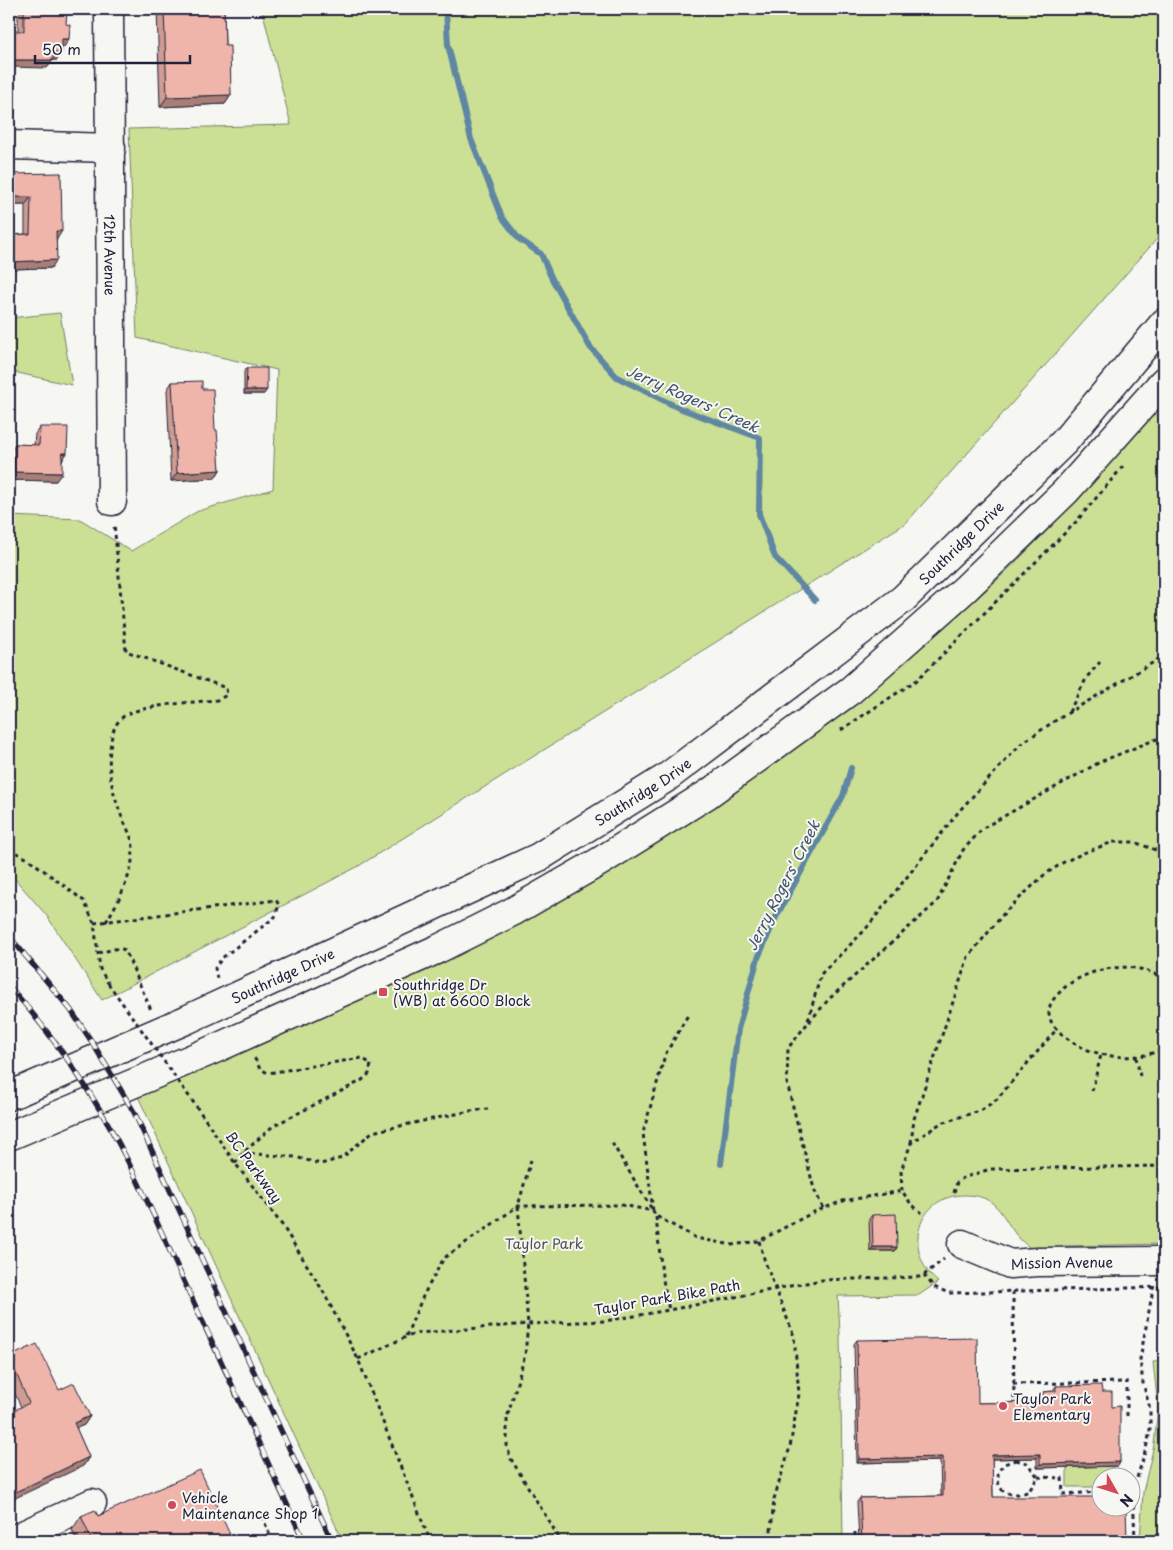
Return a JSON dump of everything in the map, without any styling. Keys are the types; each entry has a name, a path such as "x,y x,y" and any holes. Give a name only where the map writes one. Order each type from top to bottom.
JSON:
{"main road":[{"name":"12th Avenue","path":"109,9 112,501"},
{"path":"9,145 110,148"},
{"name":"Southridge Drive","path":"9,1096 186,1020 539,857 666,778 903,599 1064,442 1164,324"},
{"path":"9,1136 438,949 512,912 599,862 708,794 851,690 965,589 1066,491 1164,380"},
{"name":"Mission Avenue","path":"962,1244 1010,1264 1037,1262 1158,1270"},
{"path":"10,1541 92,1503"}],"path":[{"path":"106,922 121,897 131,862 133,846 111,784 108,757 112,732 117,723 125,716 147,708 217,700 227,695 226,688 126,651 112,501"},
{"path":"807,1024 821,974 866,930 960,810 1021,744 1164,656"},
{"path":"1069,713 1087,677 1100,662"},
{"path":"823,1208 814,1189 787,1083 788,1048 829,998 937,902 963,850 983,828 1100,762 1164,736"},
{"path":"922,1213 911,1204 902,1191 901,1172 911,1143 914,1118 968,957 1005,912 1044,875 1064,862 1113,842 1134,842 1164,853"},
{"name":"BC Parkway","path":"9,849 30,860 84,902 94,923 100,969 108,983 235,1163 282,1225 323,1291 358,1359 430,1541"},
{"path":"94,923 276,900 279,905 275,917 222,958 215,968 218,985"},
{"path":"98,953 120,948 125,950 152,1013"},
{"path":"1164,974 1164,979 1148,970 1113,968 1081,977 1060,992 1050,1003 1049,1018 1056,1030 1080,1046 1101,1055 1136,1057 1164,1049"},
{"path":"653,1211 643,1133 665,1056 688,1014"},
{"path":"911,1143 941,1123 982,1110 997,1100 1056,1030"},
{"path":"1092,1091 1101,1055"},
{"path":"1136,1057 1140,1076"},
{"path":"243,1152 295,1157 322,1164 342,1158 372,1132 470,1111 488,1109"},
{"path":"612,1143 656,1216 662,1275 669,1310"},
{"path":"531,1160 518,1206 528,1324 525,1355 507,1418 507,1446 511,1459 561,1541"},
{"path":"954,1192 957,1182 963,1178 990,1170 1164,1166"},
{"path":"656,1216 696,1238 732,1245 759,1241 823,1208 843,1202 902,1191"},
{"path":"406,1337 424,1294 444,1258 518,1206 622,1205 653,1211"},
{"path":"759,1241 764,1262 794,1336 799,1394 790,1447 774,1499 772,1541"},
{"path":"1158,1270 1164,1287"},
{"path":"1014,1405 1012,1291 1158,1270"},
{"path":"1140,1468 1150,1432 1150,1409 1143,1383 1140,1359 1158,1270"},
{"name":"Taylor Park Bike Path","path":"358,1359 419,1333 528,1324 605,1321 821,1280 924,1275 934,1287 949,1293 1012,1291"},
{"path":"1014,1384 1127,1382 1127,1420"},
{"path":"1038,1477 1029,1491 1013,1495 1005,1492 999,1485 998,1472 1004,1464 1016,1460 1027,1463 1038,1477 1062,1478 1063,1494 1090,1493"},
{"path":"262,1516 271,1538 263,1541"},
{"path":"1134,1518 1135,1541"},
{"path":"855,1532 856,1541"}],"green space":[{"path":"262,9 1164,9 1164,231 906,523 357,867 102,1000 47,916 9,872 9,516 80,519 131,551 198,511 273,489 277,370 137,338 129,129 291,125"},
{"path":"60,313 72,385 9,371 9,318"},
{"name":"Taylor Park","path":"1164,403 1164,1244 1064,1246 1053,1254 1037,1251 1028,1246 1013,1231 996,1207 979,1196 949,1197 935,1204 926,1214 920,1227 918,1241 920,1256 927,1270 938,1282 919,1295 838,1296 843,1541 351,1541 347,1535 341,1537 137,1094 340,1008 489,938 600,877 719,802 834,719 943,629 1040,538"},
{"path":"1164,1361 1164,1541 1140,1541 1143,1492 1154,1445 1158,1407 1153,1362"},
{"path":"1113,1466 1113,1468 1090,1468 1090,1487 1067,1487 1067,1467"}],"building":[{"path":"24,9 61,9 61,11 67,11 66,24 70,25 69,39 62,39 62,52 53,52 53,60 9,60 9,31 24,31"},
{"path":"164,9 224,9 225,46 230,46 231,95 167,97"},
{"path":"61,173 62,231 56,231 57,260 9,262 9,235 30,234 31,197 9,197 9,174"},
{"path":"247,368 267,368 267,390 246,390"},
{"path":"202,381 202,389 213,389 215,430 217,430 220,470 177,473 172,382"},
{"path":"40,427 68,427 67,453 62,453 62,473 14,472 15,444 39,445"},
{"path":"896,1214 897,1247 873,1247 872,1215"},
{"path":"977,1338 978,1403 1043,1402 1043,1392 1056,1391 1056,1386 1101,1385 1102,1392 1112,1392 1112,1407 1120,1406 1120,1462 1040,1464 1040,1454 992,1455 993,1497 1090,1497 1090,1518 1126,1518 1127,1541 862,1541 860,1498 943,1496 943,1457 859,1459 857,1340"},
{"path":"37,1344 59,1390 74,1383 90,1416 74,1423 89,1457 9,1495 9,1413 29,1403 9,1357"},
{"name":"Vehicle Maintenance Shop 1","path":"200,1470 233,1541 92,1541 81,1516 95,1510 98,1516"}],"waterway":[{"name":"Jerry Rogers' Creek","path":"446,9 448,45 471,139 502,217 519,239 541,254 552,279 590,347 617,377 679,408 760,438 759,514 775,557 815,600"},
{"name":"Jerry Rogers' Creek","path":"721,1164 738,1029 758,958 776,917 843,796 851,768"}],"railway":[{"path":"9,936 70,1009 134,1112 332,1541"},
{"path":"9,986 69,1061 123,1151 304,1541"}],"place":[{"name":"Southridge Dr (WB) at 6600 Block","path":"383,992"},
{"name":"Taylor Park Elementary","path":"1003,1406"},
{"name":"Vehicle Maintenance Shop 1","path":"172,1505"}]}
